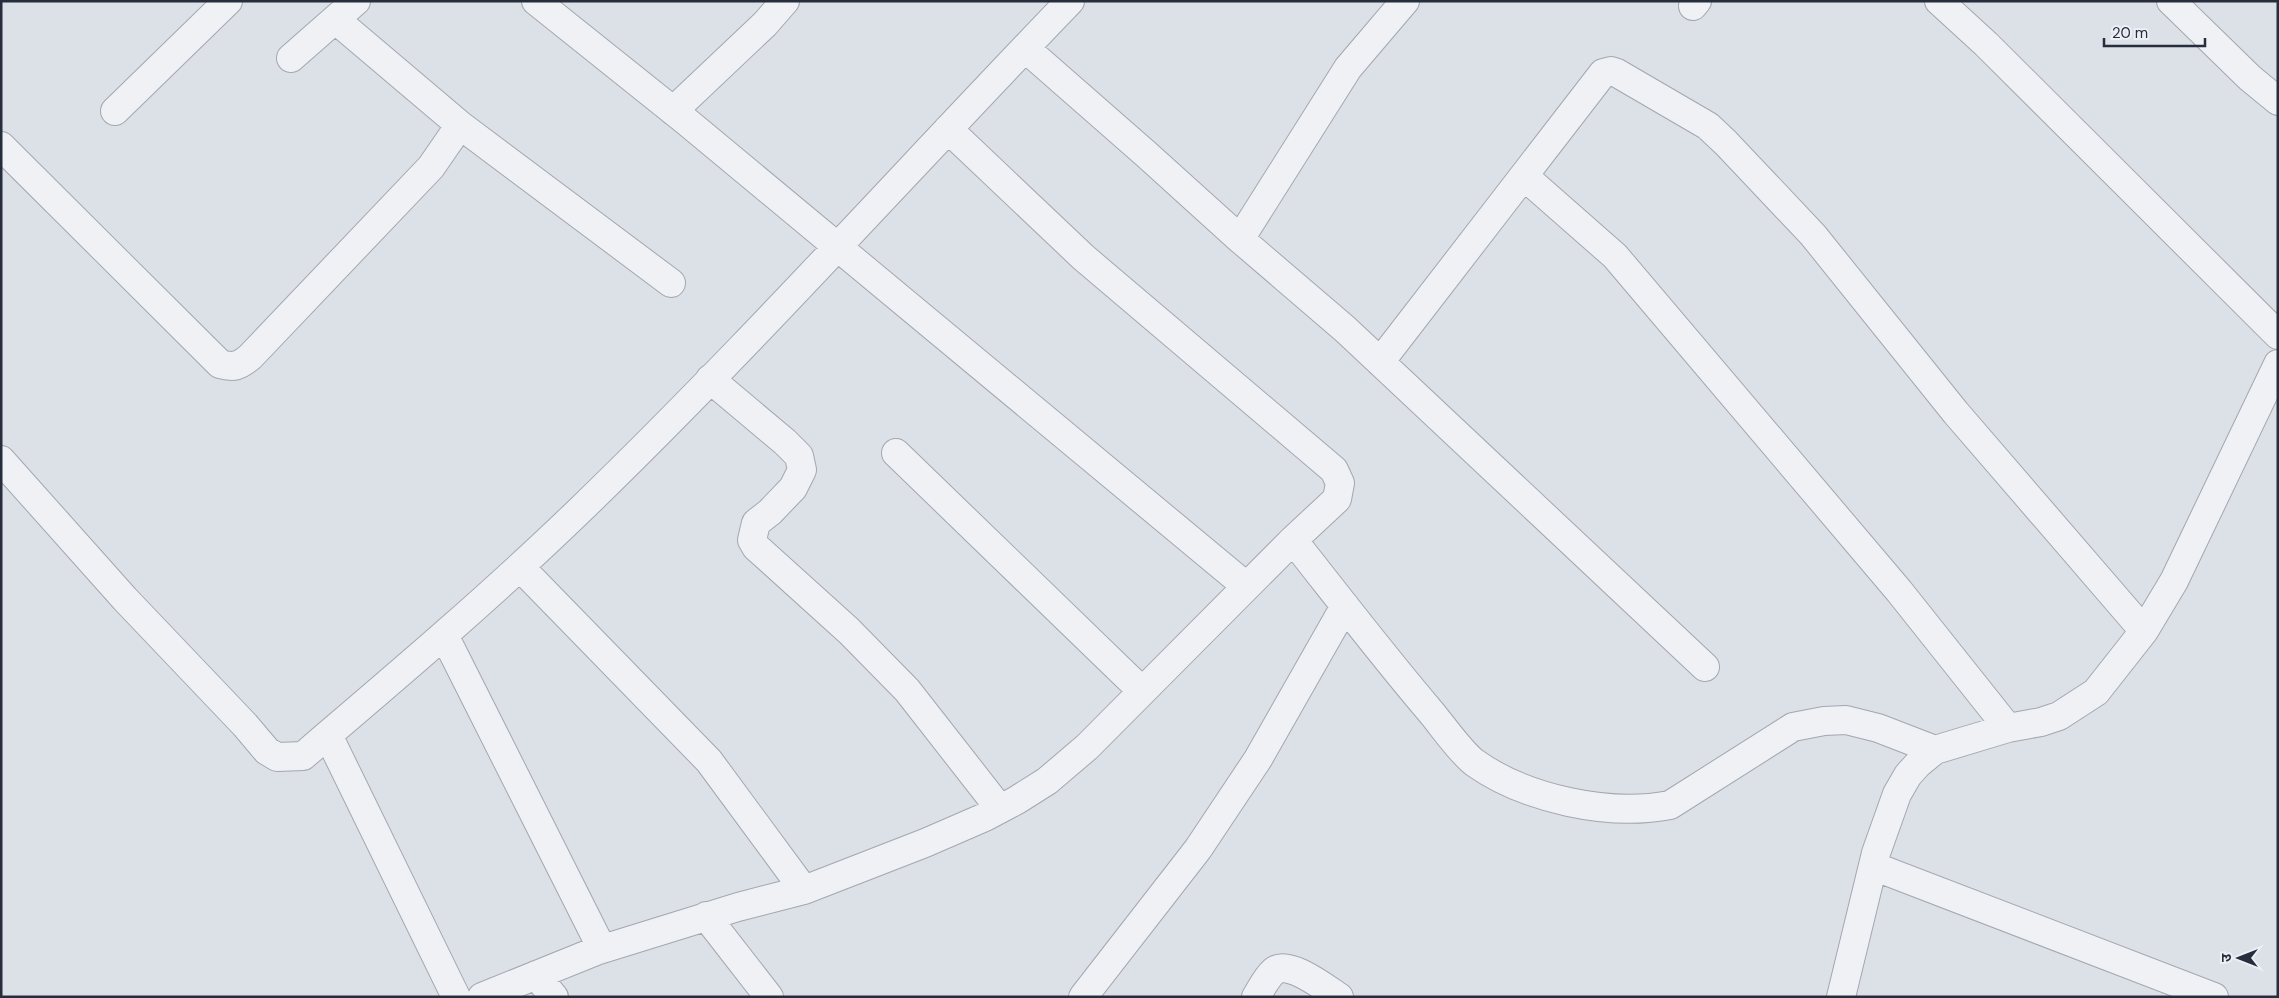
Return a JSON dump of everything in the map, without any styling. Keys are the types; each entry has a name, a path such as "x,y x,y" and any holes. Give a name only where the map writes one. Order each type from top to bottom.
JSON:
{"street":[{"path":"115,111 228,1"},
{"path":"291,58 356,1"},
{"path":"536,1 674,111 1246,586"},
{"path":"674,111 765,24 785,1"},
{"path":"1,460 125,599 245,725 267,752 277,757 303,756 444,635 580,510 710,379 1070,1"},
{"path":"1240,239 1348,68 1385,22 1405,1"},
{"path":"1939,1 1986,44 2278,335"},
{"path":"2171,1 2250,78 2278,101"},
{"path":"336,20 460,125 671,283"},
{"path":"1025,48 1380,362 1704,667"},
{"path":"1380,362 1603,73 1610,71 1708,126 1813,235 1956,413 2144,631"},
{"path":"1,146 220,364 230,367 238,366 250,357 425,174 460,125"},
{"path":"482,997 602,949 706,916 804,890 924,843 1000,809 1047,781 1087,746 1246,586 1337,499 1340,483 1334,470 1083,256 948,128"},
{"path":"1524,176 1621,263 1899,591 2008,728"},
{"path":"1841,997 1873,866 1897,794 1913,769 1935,750 2008,728 2040,722 2058,716 2096,692 2144,631 2174,581 2278,364"},
{"path":"710,379 786,442 799,456 802,470 793,488 770,512 756,523 752,540 756,547 848,631 907,690 1000,809"},
{"path":"896,453 1142,691"},
{"path":"1293,540 1407,684 1473,762 1519,788 1548,797 1616,809 1650,809 1670,805 1793,727 1824,721 1846,720 1878,728 1935,750"},
{"path":"520,567 709,761 804,890"},
{"path":"1083,997 1198,849 1258,759 1346,606"},
{"path":"444,635 602,949"},
{"path":"328,735 456,997"},
{"path":"1873,866 2214,997"},
{"path":"706,916 769,997"},
{"path":"1256,997 1270,975 1275,970 1282,968 1292,968 1339,997"},
{"path":"536,975 554,997"}]}
